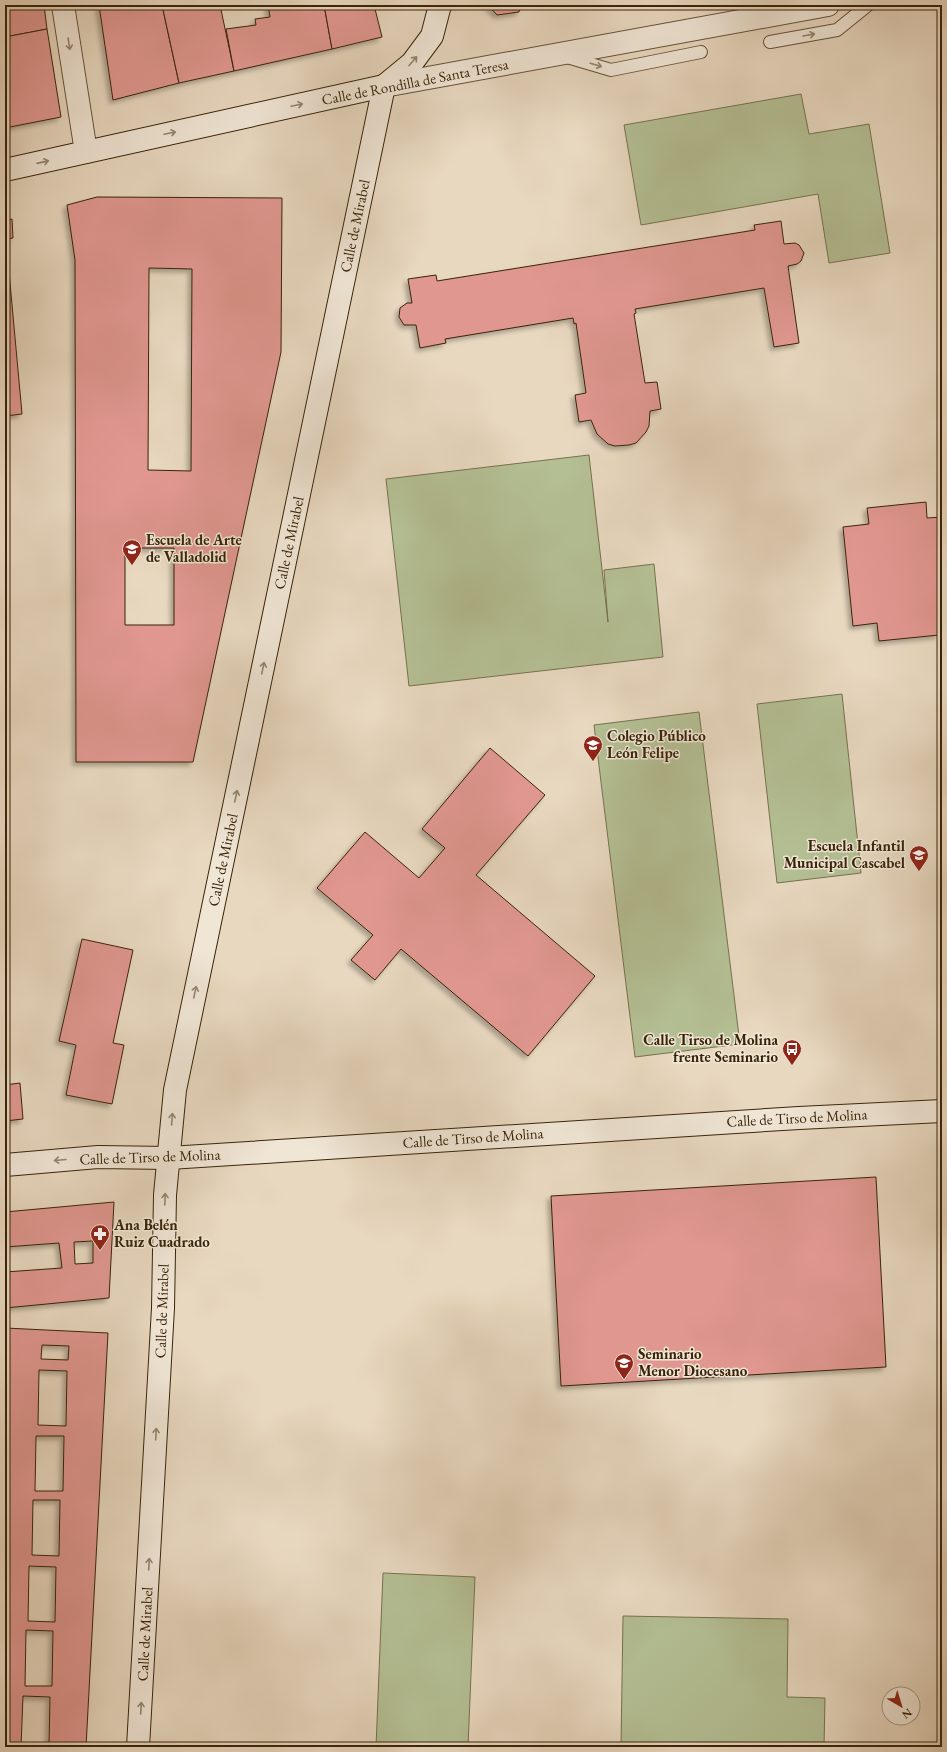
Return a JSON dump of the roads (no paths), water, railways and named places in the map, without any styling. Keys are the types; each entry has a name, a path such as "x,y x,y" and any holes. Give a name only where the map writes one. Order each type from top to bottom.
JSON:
{"street":[{"path":"63,5 86,152"},
{"path":"384,86 412,63 432,36 440,5"},
{"name":"Calle de Rondilla de Santa Teresa","path":"5,170 384,86 828,5"},
{"name":"Calle de Mirabel","path":"138,1747 163,1308 165,1195 175,1090 384,86"},
{"name":"Calle de Tirso de Molina","path":"5,1165 98,1157 169,1158 752,1121 942,1111"}],"lane":[{"path":"770,42 837,30 868,5"},
{"path":"558,54 611,70 701,52"}],"place":[{"name":"Escuela de Arte de Valladolid","path":"132,566"},
{"name":"Colegio Público León Felipe","path":"593,762"},
{"name":"Escuela Infantil Municipal Cascabel","path":"919,872"},
{"name":"Calle Tirso de Molina frente Seminario","path":"792,1066"},
{"name":"Ana Belén Ruiz Cuadrado","path":"100,1251"},
{"name":"Seminario Menor Diocesano","path":"624,1380"}]}
